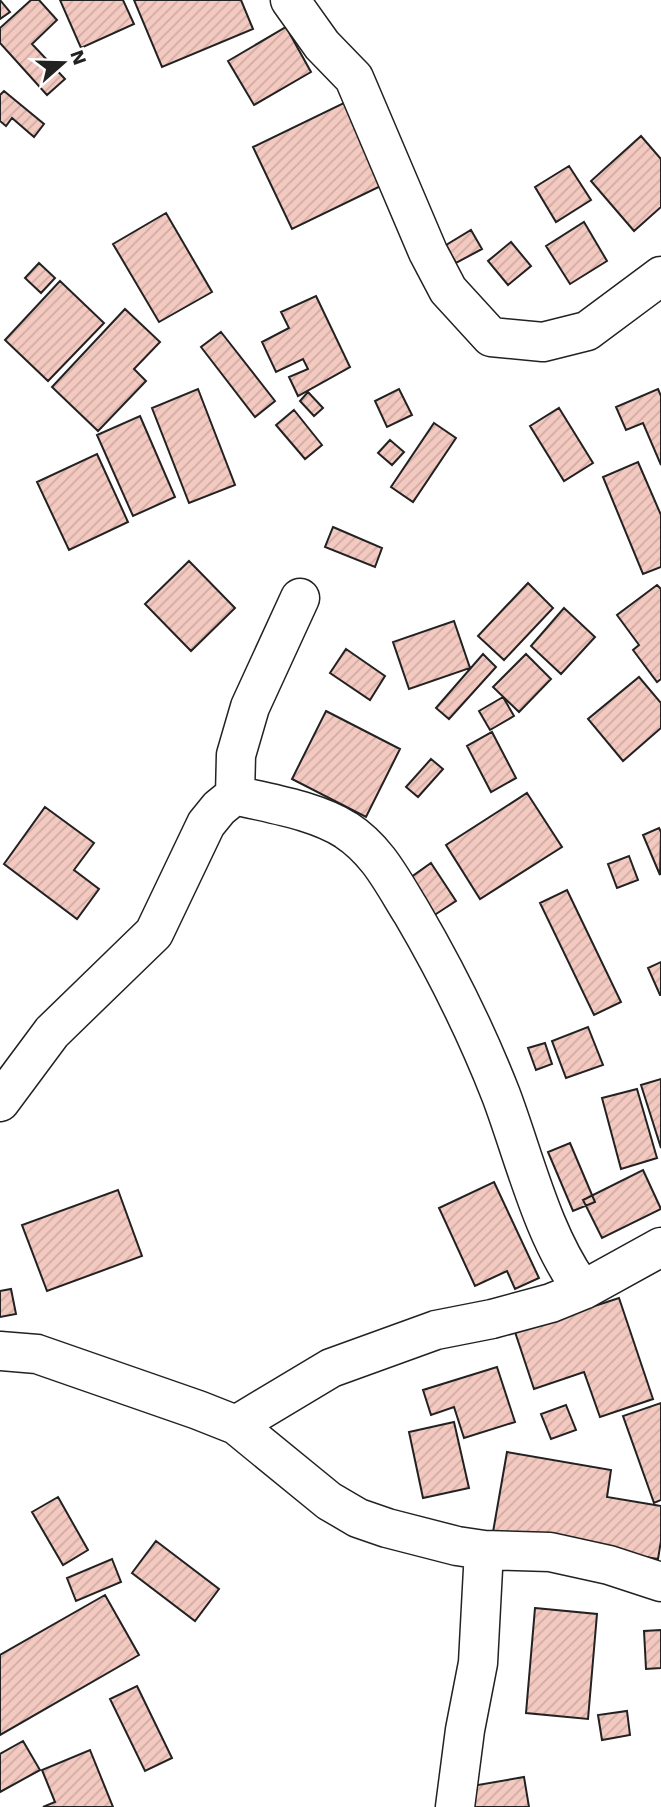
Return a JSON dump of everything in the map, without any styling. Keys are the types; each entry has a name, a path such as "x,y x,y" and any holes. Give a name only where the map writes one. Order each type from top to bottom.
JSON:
{"street":[{"path":"290,0 322,45 354,78 428,252 448,290 491,337 543,342 587,331 661,275"},
{"path":"0,1102 52,1032 154,933 206,824 219,808 235,795 236,755 250,707 300,598"},
{"path":"235,795 303,812 343,828 369,847 382,865 457,994 501,1096 568,1271 583,1290"},
{"path":"236,1425 331,1368 436,1330 551,1303 583,1290 661,1247"},
{"path":"0,1351 37,1354 236,1425 329,1502 358,1518 457,1546 485,1550 550,1552 609,1565 661,1582"},
{"path":"455,1807 465,1730 478,1662 485,1550"}],"building":[{"path":"0,0 10,12 0,19"},
{"path":"31,0 39,0 57,20 32,44 65,79 47,95 0,43 0,28"},
{"path":"60,0 123,0 134,24 81,48"},
{"path":"134,0 241,0 253,29 162,67"},
{"path":"286,27 311,72 254,105 228,61"},
{"path":"4,91 44,124 34,137 12,118 6,126 0,121 0,95"},
{"path":"350,100 389,182 292,229 253,147"},
{"path":"641,136 661,159 661,207 634,231 591,181"},
{"path":"569,166 591,200 556,222 535,187"},
{"path":"166,213 212,292 159,322 113,244"},
{"path":"584,222 607,261 570,284 546,246"},
{"path":"471,230 482,249 456,263 446,245"},
{"path":"511,242 531,266 508,285 488,261"},
{"path":"39,263 55,278 41,293 25,278"},
{"path":"60,281 104,323 48,381 5,340"},
{"path":"316,296 350,367 298,396 289,377 308,369 303,359 276,372 262,342 289,328 281,312"},
{"path":"125,309 160,342 134,369 146,381 98,431 52,387"},
{"path":"221,332 275,401 255,417 201,347"},
{"path":"198,389 235,485 189,503 152,408"},
{"path":"399,389 412,415 387,427 375,401"},
{"path":"658,389 661,396 661,465 643,423 626,430 616,407"},
{"path":"308,392 323,408 314,416 300,401"},
{"path":"559,408 593,463 564,481 530,426"},
{"path":"294,410 322,445 305,459 276,425"},
{"path":"140,416 175,497 133,516 97,435"},
{"path":"434,423 456,438 413,502 391,487"},
{"path":"390,440 404,452 392,465 378,453"},
{"path":"97,454 128,522 69,550 37,482"},
{"path":"638,462 661,515 661,567 643,574 603,477"},
{"path":"333,527 382,548 375,567 325,547"},
{"path":"189,561 235,608 191,651 145,604"},
{"path":"528,583 553,608 504,660 478,636"},
{"path":"657,585 661,589 661,679 657,682 633,650 639,645 617,615"},
{"path":"564,608 595,637 561,674 531,646"},
{"path":"454,621 470,668 409,689 393,642"},
{"path":"346,649 385,676 370,700 330,673"},
{"path":"483,654 496,667 449,719 436,708"},
{"path":"526,654 551,679 519,712 493,687"},
{"path":"639,677 661,703 661,728 623,761 588,719"},
{"path":"503,697 514,716 490,730 479,711"},
{"path":"326,711 400,749 366,817 292,779"},
{"path":"492,732 516,778 491,792 467,746"},
{"path":"431,759 443,769 418,797 406,787"},
{"path":"527,793 562,847 480,899 446,845"},
{"path":"45,807 94,843 74,870 99,889 77,919 4,864"},
{"path":"659,828 661,832 660,875 643,835"},
{"path":"629,856 638,880 617,888 608,864"},
{"path":"431,863 456,901 433,916 407,880"},
{"path":"567,890 621,1002 594,1015 540,903"},
{"path":"661,962 661,995 660,995 648,968"},
{"path":"588,1027 603,1065 566,1078 552,1041"},
{"path":"545,1043 552,1064 536,1070 528,1048"},
{"path":"661,1079 661,1148 641,1085"},
{"path":"637,1089 657,1158 621,1169 602,1098"},
{"path":"570,1143 595,1202 573,1211 548,1152"},
{"path":"643,1170 661,1209 602,1238 583,1200"},
{"path":"494,1182 539,1278 515,1289 507,1271 475,1286 439,1208"},
{"path":"118,1190 142,1256 47,1291 22,1225"},
{"path":"11,1289 16,1314 0,1317 0,1291"},
{"path":"619,1298 653,1399 600,1417 584,1372 534,1389 515,1332"},
{"path":"497,1367 515,1422 464,1438 454,1407 431,1415 423,1390"},
{"path":"661,1403 661,1500 654,1503 623,1416"},
{"path":"566,1405 576,1430 551,1439 541,1414"},
{"path":"454,1422 469,1488 423,1498 409,1432"},
{"path":"507,1452 611,1470 607,1497 661,1506 658,1559 493,1532"},
{"path":"58,1497 88,1550 63,1565 32,1512"},
{"path":"156,1541 219,1589 195,1621 132,1573"},
{"path":"112,1559 121,1582 76,1601 67,1578"},
{"path":"105,1595 139,1655 0,1735 0,1655"},
{"path":"535,1608 597,1614 588,1719 526,1713"},
{"path":"661,1630 661,1668 646,1669 644,1631"},
{"path":"137,1686 172,1758 145,1771 110,1699"},
{"path":"627,1711 630,1735 602,1740 598,1715"},
{"path":"23,1741 40,1770 0,1792 0,1754"},
{"path":"90,1750 113,1807 43,1807 55,1802 42,1770"},
{"path":"524,1777 529,1807 469,1807 466,1787"}]}
